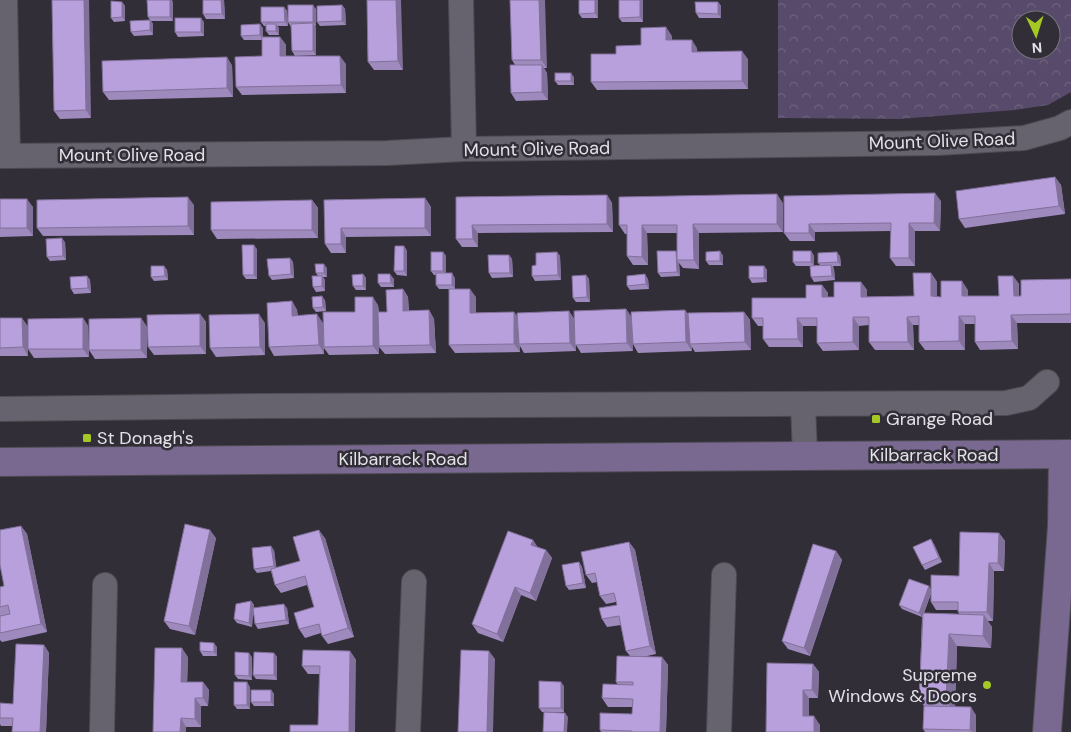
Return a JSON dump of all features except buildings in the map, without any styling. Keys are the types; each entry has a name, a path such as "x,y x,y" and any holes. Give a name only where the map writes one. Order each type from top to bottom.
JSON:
{"main road":[{"name":"Kilbarrack Road","path":"0,462 1067,454"},
{"path":"1047,732 1067,454"}],"street":[{"path":"4,156 5,0"},
{"path":"461,0 464,149"},
{"name":"Mount Olive Road","path":"4,156 387,153 464,149 938,143 1024,138 1060,128 1071,122"},
{"path":"0,409 1006,403 1029,398 1047,382"},
{"path":"803,404 806,456"},
{"path":"719,732 724,575"},
{"path":"408,732 414,582"},
{"path":"102,732 105,585"}],"green space":[{"path":"778,0 1071,0 1071,92 1048,105 1015,110 899,119 778,118"}],"place":[{"name":"Grange Road","path":"876,419"},
{"name":"St Donagh's","path":"87,438"},
{"name":"Supreme Windows & Doors","path":"987,685"}]}
